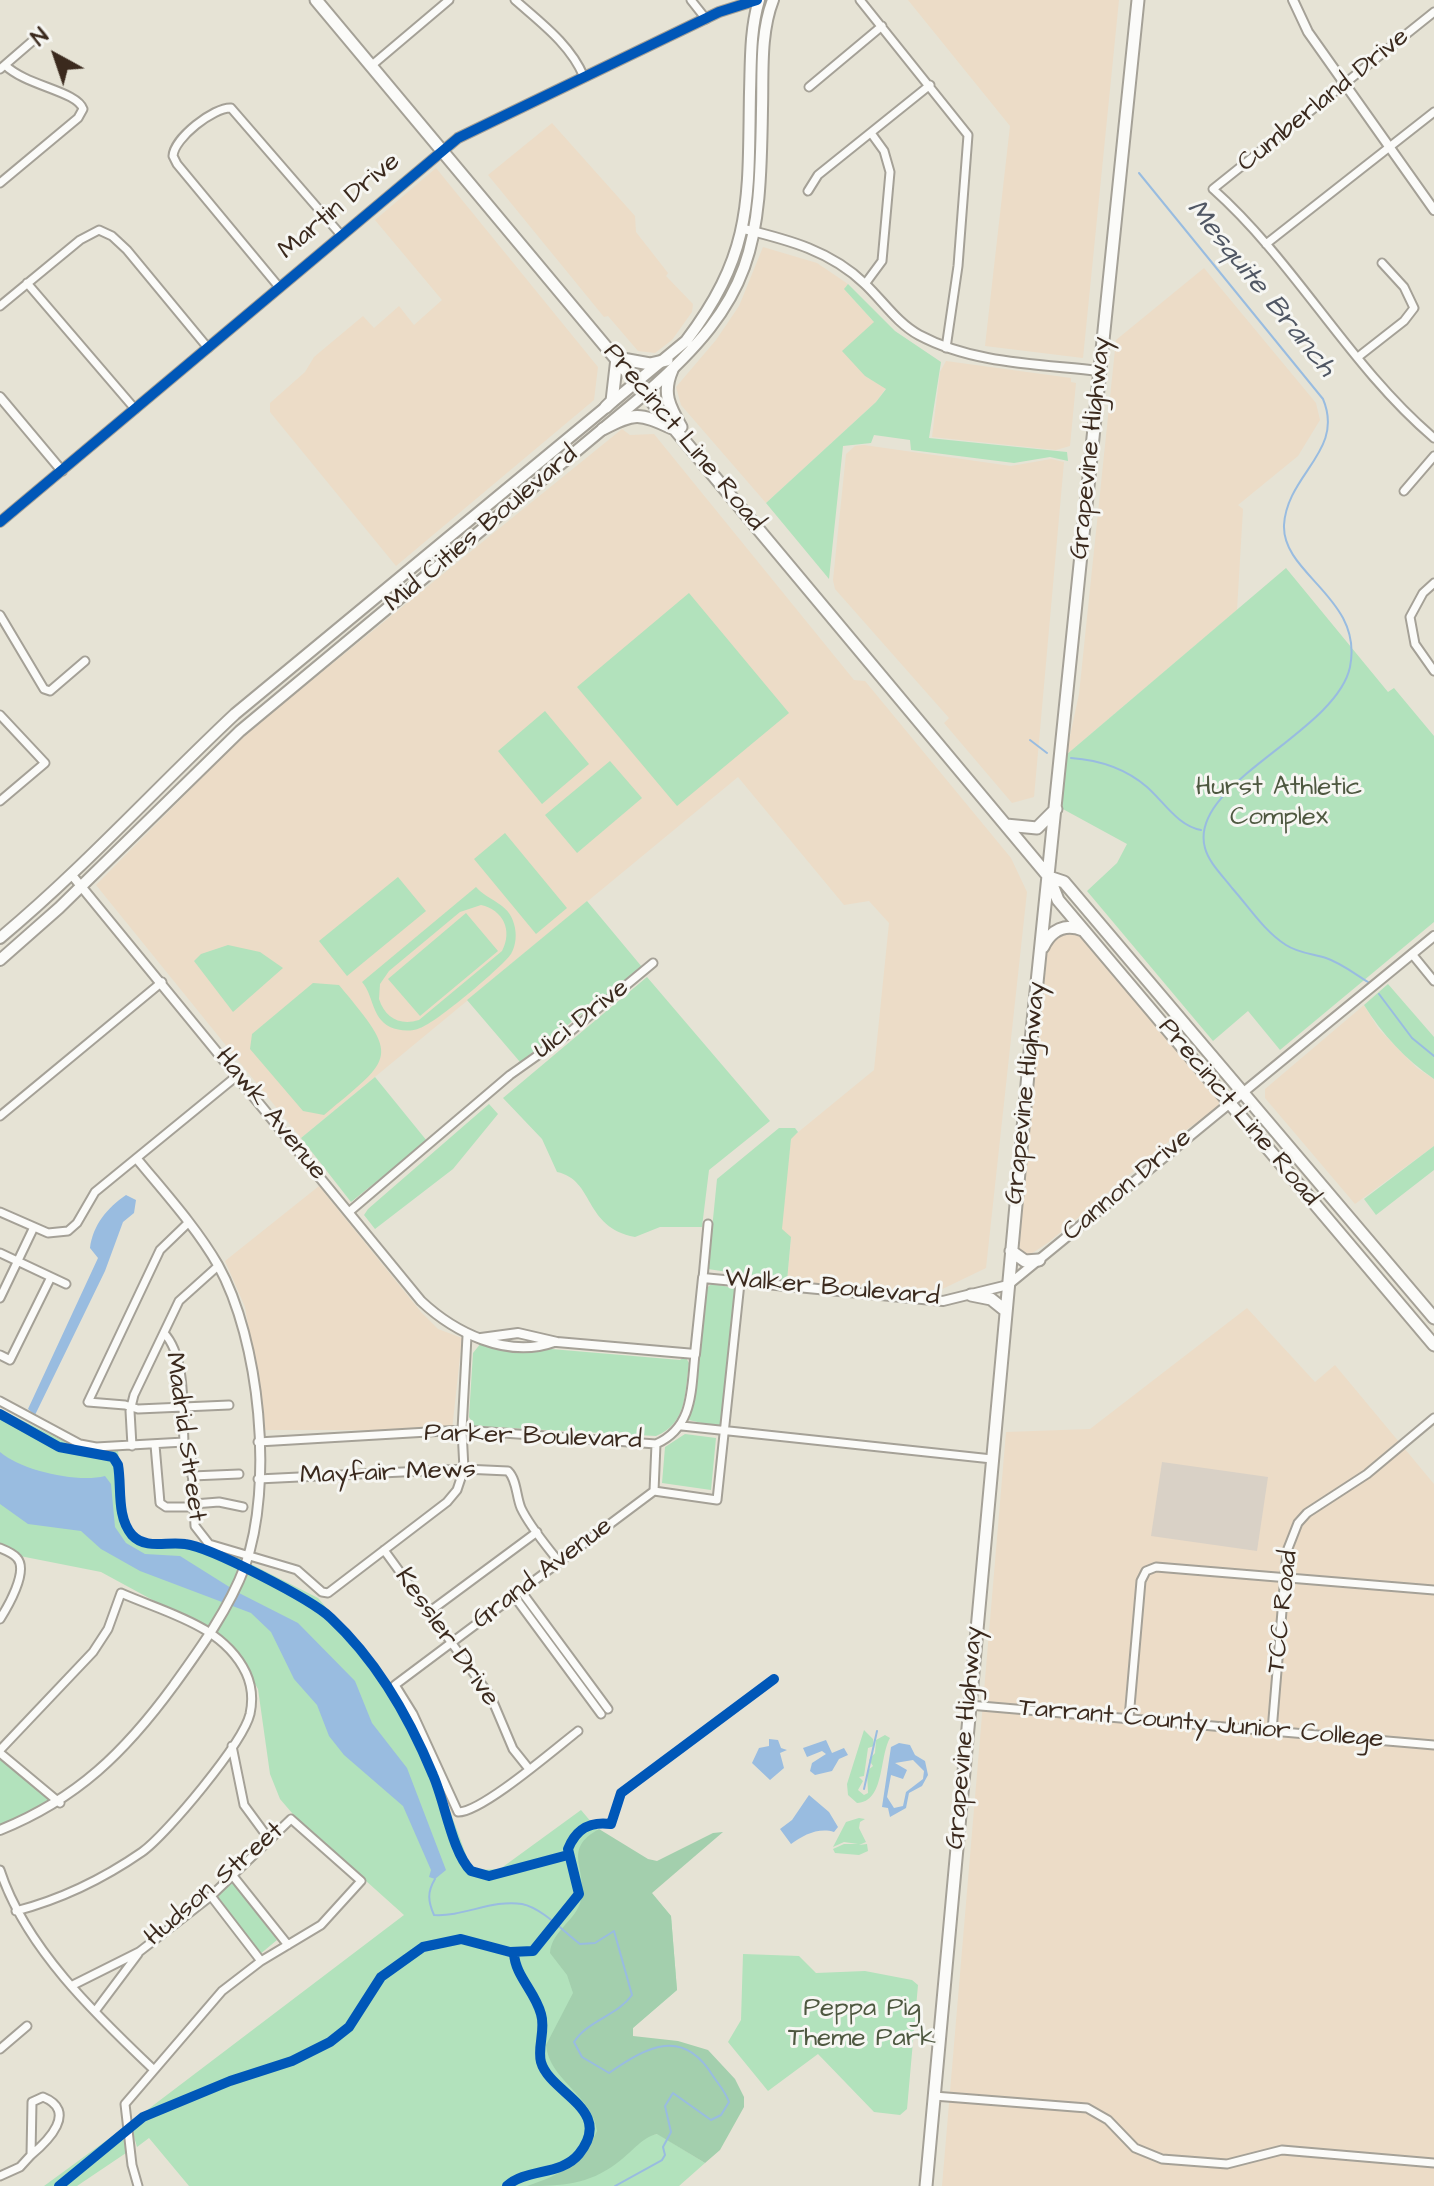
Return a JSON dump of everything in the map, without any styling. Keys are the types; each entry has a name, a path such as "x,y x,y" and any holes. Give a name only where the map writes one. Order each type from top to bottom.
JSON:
{"main road":[{"path":"759,0 764,12 760,37 764,47"},
{"name":"Mid Cities Boulevard","path":"670,365 710,310 750,230 752,36 759,0"},
{"name":"Mid Cities Boulevard","path":"0,960 229,742 603,429 642,388 702,340 741,279 762,181 764,47 773,0"},
{"name":"Grapevine Highway","path":"926,2186 1011,1251 1138,0"},
{"name":"Precinct Line Road","path":"323,3 371,66 1049,877 1058,900 1434,1345"},
{"path":"702,340 703,322 710,310"},
{"path":"606,407 612,401 617,358 670,365 667,402 686,441"},
{"name":"Mid Cities Boulevard","path":"0,938 71,874 217,731 606,407 642,388"},
{"path":"603,429 623,419 643,415 677,431"},
{"path":"494,499 503,512"},
{"path":"337,629 357,633"},
{"path":"217,731 229,742"},
{"path":"1006,825 1037,828 1056,808"},
{"name":"Precinct Line Road","path":"1049,877 1064,882 1434,1318"},
{"path":"1041,955 1052,933 1066,926 1083,930"},
{"path":"1121,974 1150,997 1161,998"},
{"path":"1149,1007 1156,1005 1172,1020 1179,1020"},
{"path":"1338,1232 1351,1222"},
{"path":"1011,1251 1025,1261 1039,1260"},
{"path":"971,1295 991,1299 1006,1311"}],"street":[{"path":"371,66 449,0"},
{"path":"515,0 564,44 577,60 584,77"},
{"path":"691,0 706,19"},
{"name":"Martin Drive","path":"0,522 442,150 464,135 706,19 759,0"},
{"path":"860,0 958,119 970,144 946,348"},
{"path":"1293,0 1308,32 1434,210"},
{"name":"Cumberland Drive","path":"1266,244 1213,189 1434,12"},
{"path":"809,87 882,26"},
{"path":"0,183 78,118 83,109 74,97 26,82 2,67 36,38"},
{"path":"808,191 818,175 930,85"},
{"path":"279,287 173,156 177,143 217,111 231,108 341,235"},
{"path":"1434,112 1266,244 1396,404 1434,438"},
{"path":"865,284 882,261 890,172 888,158 871,133"},
{"path":"750,230 826,254 865,284 905,325 946,348 969,355 1099,371"},
{"path":"0,306 91,232 106,232 127,250 208,348"},
{"path":"1358,357 1404,321 1414,308 1404,287 1382,263"},
{"path":"27,283 135,409"},
{"path":"0,397 62,471"},
{"path":"1404,491 1434,456"},
{"path":"1434,583 1423,593 1410,617 1415,644 1434,671"},
{"path":"0,615 16,637 29,668 44,689 50,691 85,661"},
{"path":"0,715 45,763 0,801"},
{"name":"Hawk Avenue","path":"71,874 421,1301 443,1321 467,1336 535,1347 557,1342 695,1354"},
{"name":"Cannon Drive","path":"1008,1285 1174,1146 1243,1096 1434,936"},
{"path":"1412,954 1434,981"},
{"name":"Uici Drive","path":"349,1212 510,1075 565,1036 653,963"},
{"path":"0,1116 162,982"},
{"path":"0,1212 53,1234 68,1231 77,1223 91,1196 238,1075"},
{"path":"0,1830 60,1803 115,1756 160,1704 211,1632 248,1556 257,1514 258,1442 248,1347 218,1266 137,1159"},
{"path":"188,1223 163,1244 88,1402 138,1409 229,1405"},
{"path":"708,1224 689,1402 682,1426 992,1459"},
{"path":"0,1298 34,1227"},
{"path":"0,1253 66,1284"},
{"path":"132,1446 130,1406 164,1333 185,1293 218,1266"},
{"path":"0,1355 10,1360 51,1277"},
{"name":"Walker Boulevard","path":"703,1278 943,1301 1008,1285"},
{"path":"656,1444 654,1491 717,1500 740,1283"},
{"name":"Madrid Street","path":"164,1333 173,1346 184,1442 191,1448 196,1530 205,1542 248,1556"},
{"path":"248,1556 297,1570 319,1591 328,1593 453,1497 464,1469 462,1430 467,1336"},
{"path":"0,1401 80,1444 132,1446 184,1442"},
{"name":"TCC Road","path":"1272,1731 1289,1543 1307,1513 1367,1474 1434,1418"},
{"name":"Parker Boulevard","path":"258,1442 462,1430 656,1444 682,1426"},
{"path":"155,1445 160,1503 170,1508 219,1502 243,1507"},
{"name":"Mayfair Mews","path":"258,1479 464,1469 511,1474 521,1507 559,1562"},
{"path":"192,1476 239,1474"},
{"name":"Grand Avenue","path":"529,1769 465,1812 458,1812 413,1714 395,1685 654,1491"},
{"path":"429,1612 537,1532"},
{"path":"0,1548 17,1558 20,1564 15,1594 0,1619"},
{"name":"Kessler Drive","path":"384,1550 491,1697 513,1749 529,1769"},
{"path":"1129,1718 1137,1609 1146,1571 1166,1567 1434,1590"},
{"path":"16,1911 51,1902 88,1885 145,1849 180,1813 232,1746 249,1716 252,1692 242,1665 211,1632 121,1593 108,1629 93,1652 0,1752 60,1803"},
{"path":"518,1593 608,1709"},
{"path":"518,1593 601,1714"},
{"name":"Tarrant County Junior College","path":"969,1705 1434,1745"},
{"path":"529,1769 578,1731"},
{"path":"232,1746 244,1805 269,1839"},
{"name":"Hudson Street","path":"73,1985 139,1952 211,1896 291,1819 361,1881 321,1925 288,1945"},
{"path":"0,1870 16,1911 73,1985 153,2069"},
{"path":"138,2186 123,2113 125,2104 222,1991 288,1945 233,1876"},
{"path":"211,1896 261,1961"},
{"name":"Hudson Street","path":"96,2010 139,1952"},
{"path":"2,2044 27,2026"},
{"path":"934,2093 1087,2108 1108,2120 1135,2148 1162,2159 1227,2164 1282,2150 1434,2163"},
{"path":"0,2176 20,2167 51,2138 58,2127 59,2112 49,2098 38,2098 32,2102 31,2155"}],"shaded area":[{"path":"908,0 1119,0 1083,358 985,346 1010,126"},
{"path":"552,123 635,216 636,232 668,273 666,276 693,304 692,312 672,340 655,353 638,351 608,316 604,317 488,175"},
{"path":"436,168 598,367 594,400 396,566 270,412 270,403 305,372 314,357 363,316 374,328 399,306 414,325 442,300 375,220"},
{"path":"763,247 817,263 848,284 844,289 874,322 865,376 886,388 876,402 766,503 681,405 676,387 716,340 739,306"},
{"path":"1204,268 1316,403 1320,420 1298,456 1238,505 1243,509 1237,610 1066,755 1079,694 1116,340"},
{"path":"946,361 1071,378 1071,382 1076,383 1070,446 1056,450 932,437 940,372"},
{"path":"622,429 630,435 654,434 854,680 865,681 1011,858 1027,892 986,1268 932,1294 857,1290 787,1281 791,1238 781,1229 791,1138 874,1070 889,923 869,901 844,905 738,777 301,1138 96,885 244,735"},
{"path":"855,446 1011,466 1051,459 1064,462 1034,797 1012,803 944,723 949,718 835,589 833,580 846,454"},
{"path":"1063,930 1078,934 1220,1102 1216,1110 1168,1142 1049,1242 1028,1256 1020,1250 1019,1238 1041,1011 1048,946"},
{"path":"1364,1005 1378,1028 1417,1068 1434,1079 1434,1146 1355,1204 1265,1098 1265,1089"},
{"path":"319,1186 421,1312 438,1329 462,1338 452,1430 265,1430 245,1307 225,1261"},
{"path":"1247,1308 1315,1382 1335,1365 1434,1484 1434,2186 942,2186 1006,1432 1090,1429"},
{"path":"1162,1462 1268,1477 1257,1551 1151,1536"}],"green space":[{"path":"848,284 895,331 941,362 929,438 1067,452 1068,461 1050,457 1014,463 911,450 910,440 874,435 871,443 843,446 829,579 766,503 876,402 886,389 865,376 842,351 874,322 844,289"},
{"name":"Hurst Athletic Complex","path":"1286,568 1388,692 1394,688 1434,736 1434,922 1280,1050 1248,1011 1213,1041 1087,891 1117,863 1127,844 1061,808 1066,755"},
{"path":"689,593 789,713 677,806 577,687"},
{"path":"545,711 589,764 542,804 498,751"},
{"path":"610,761 642,798 577,853 545,815"},
{"path":"505,833 567,908 536,934 474,859"},
{"path":"398,877 426,911 347,976 319,941"},
{"path":"476,887 508,911 511,917 516,936 511,954 468,994 420,1028 401,1030 384,1023 362,982","holes":["481,905 504,922 506,936 502,951 419,1020 406,1022 389,1016 379,999 380,984 389,971 460,912"]},
{"path":"587,901 642,967 520,1062 467,1000"},
{"path":"466,913 498,951 420,1016 388,979"},
{"path":"228,945 260,952 283,968 233,1012 194,961 201,954"},
{"path":"647,977 770,1121 709,1170 702,1227 660,1227 635,1237 606,1224 578,1184 557,1172 542,1139 503,1098"},
{"path":"313,983 339,985 372,1028 380,1043 381,1055 365,1080 324,1115 303,1111 250,1049 252,1034"},
{"path":"1388,984 1434,1037 1434,1079 1395,1046 1364,1005"},
{"path":"375,1077 427,1141 351,1202 301,1138"},
{"path":"489,1104 498,1114 453,1169 375,1229 364,1215 368,1209"},
{"path":"779,1128 795,1128 798,1132 791,1139 782,1229 791,1237 787,1281 708,1269 717,1179"},
{"path":"1434,1146 1434,1170 1376,1215 1364,1199"},
{"path":"712,1283 736,1289 722,1424 718,1427 689,1420 704,1291"},
{"path":"481,1343 680,1360 685,1356 689,1363 683,1406 674,1424 656,1436 474,1426 469,1417 473,1353"},
{"path":"0,1409 73,1446 118,1450 124,1515 137,1537 157,1542 193,1541 237,1557 318,1598 383,1674 405,1709 439,1781 469,1863 477,1870 500,1869 581,1810 671,1916 677,1990 593,2062 649,2135 658,2134 705,2163 679,2186 189,2186 149,2138 137,2147 130,2123 404,1915 298,1820 280,1799 270,1774 258,1689 230,1642 101,1572 20,1556 0,1543"},
{"path":"685,1434 716,1438 711,1490 662,1483 665,1447"},
{"path":"864,1730 873,1739 874,1746 868,1748 864,1776 859,1777 863,1781 858,1790 864,1795 868,1793 867,1771 873,1766 869,1760 875,1753 876,1740 885,1735 890,1738 877,1787 866,1801 857,1803 848,1795 847,1784"},
{"path":"0,1758 50,1801 36,1811 0,1825"},
{"path":"865,1819 860,1822 859,1828 866,1842 859,1845 867,1844 868,1851 859,1855 835,1853 833,1849 844,1844 858,1844 844,1842 833,1847 846,1822"},
{"path":"599,1829 648,1859 657,1861 713,1833 723,1832 652,1893 671,1916 677,1990 633,2028 633,2036 678,2041 708,2050 735,2079 744,2097 744,2107 720,2150 705,2163 657,2134 646,2139 617,2163 585,2180 563,2185 527,2186 569,2167 584,2152 597,2131 588,2108 555,2068 546,2045 573,1993 567,1975 550,1953 555,1938 581,1900 578,1852 581,1844"},
{"path":"232,1882 277,1940 259,1955 214,1895"},
{"name":"Peppa Pig Theme Park","path":"743,1954 799,1956 816,1973 865,1971 912,1980 918,1985 907,2109 900,2115 874,2112 818,2054 768,2091 728,2042 741,2020"},
{"path":"122,2129 126,2153 77,2186 44,2186"}],"water":[{"path":"126,1195 136,1200 134,1213 123,1222 105,1271 35,1415 28,1409 98,1258 90,1248 94,1232 107,1211"},
{"path":"0,1452 22,1465 51,1474 80,1478 105,1476 111,1484 115,1527 126,1543 145,1554 180,1556 239,1593 298,1623 355,1681 372,1723 407,1768 446,1870 435,1879 429,1877 431,1870 403,1806 344,1755 329,1736 317,1705 294,1679 271,1632 251,1613 140,1571 101,1549 81,1531 28,1524 0,1504"},
{"path":"769,1739 778,1740 781,1748 787,1750 780,1753 784,1768 770,1780 752,1763 759,1748 769,1746"},
{"path":"826,1740 832,1753 844,1748 848,1755 839,1759 832,1771 815,1775 810,1771 812,1763 826,1754 822,1751 807,1757 803,1748"},
{"path":"899,1743 910,1745 915,1755 925,1761 928,1775 922,1786 909,1793 906,1808 890,1817 888,1808 882,1807 891,1747","holes":["913,1760 924,1771 923,1779 906,1792 903,1806 894,1808 887,1797 891,1775 903,1779 907,1770 895,1763"]},
{"path":"809,1795 829,1812 838,1827 834,1832 823,1830 811,1833 791,1844 780,1829 792,1820"}],"waterway":[{"name":"Mesquite Branch","path":"1139,173 1323,399 1328,417 1327,433 1294,491 1284,525 1287,543 1295,559 1335,605 1351,643 1350,667 1339,691 1319,714 1239,780 1218,802 1205,825 1205,848 1217,869 1278,939 1295,950 1337,963 1368,982"},
{"path":"1030,740 1047,753"},
{"path":"1071,758 1121,770 1147,787 1178,819 1201,830"},
{"name":"Mesquite Branch","path":"1379,994 1412,1038 1434,1056"},
{"path":"864,1789 877,1731"},
{"path":"435,1879 429,1897 434,1915 511,1903 530,1906 580,1944 595,1943 614,1931 632,1995 574,2042 582,2057 609,2073 651,2049 677,2046 690,2051 702,2061 724,2091 729,2102 721,2115 711,2120 673,2093 665,2106 671,2132 663,2147 665,2155 662,2160 615,2186"}],"cycle path":[{"path":"0,522 458,138 719,12 757,0"},
{"path":"0,1414 59,1447 113,1457 118,1465 124,1519 138,1540 150,1544 185,1544 216,1554 283,1587 331,1618 377,1671 414,1733 433,1775 459,1852 471,1871 489,1876 568,1855"},
{"path":"59,2186 143,2117 230,2081 292,2061 330,2042 349,2027 381,1977 423,1947 461,1939 510,1952 533,1951 579,1894 568,1849 575,1836 590,1825 611,1824 621,1793 774,1679"},
{"path":"507,2186 524,2176 572,2161 588,2138 590,2125 577,2103 556,2084 541,2062 541,2014 518,1969 514,1953"}]}
